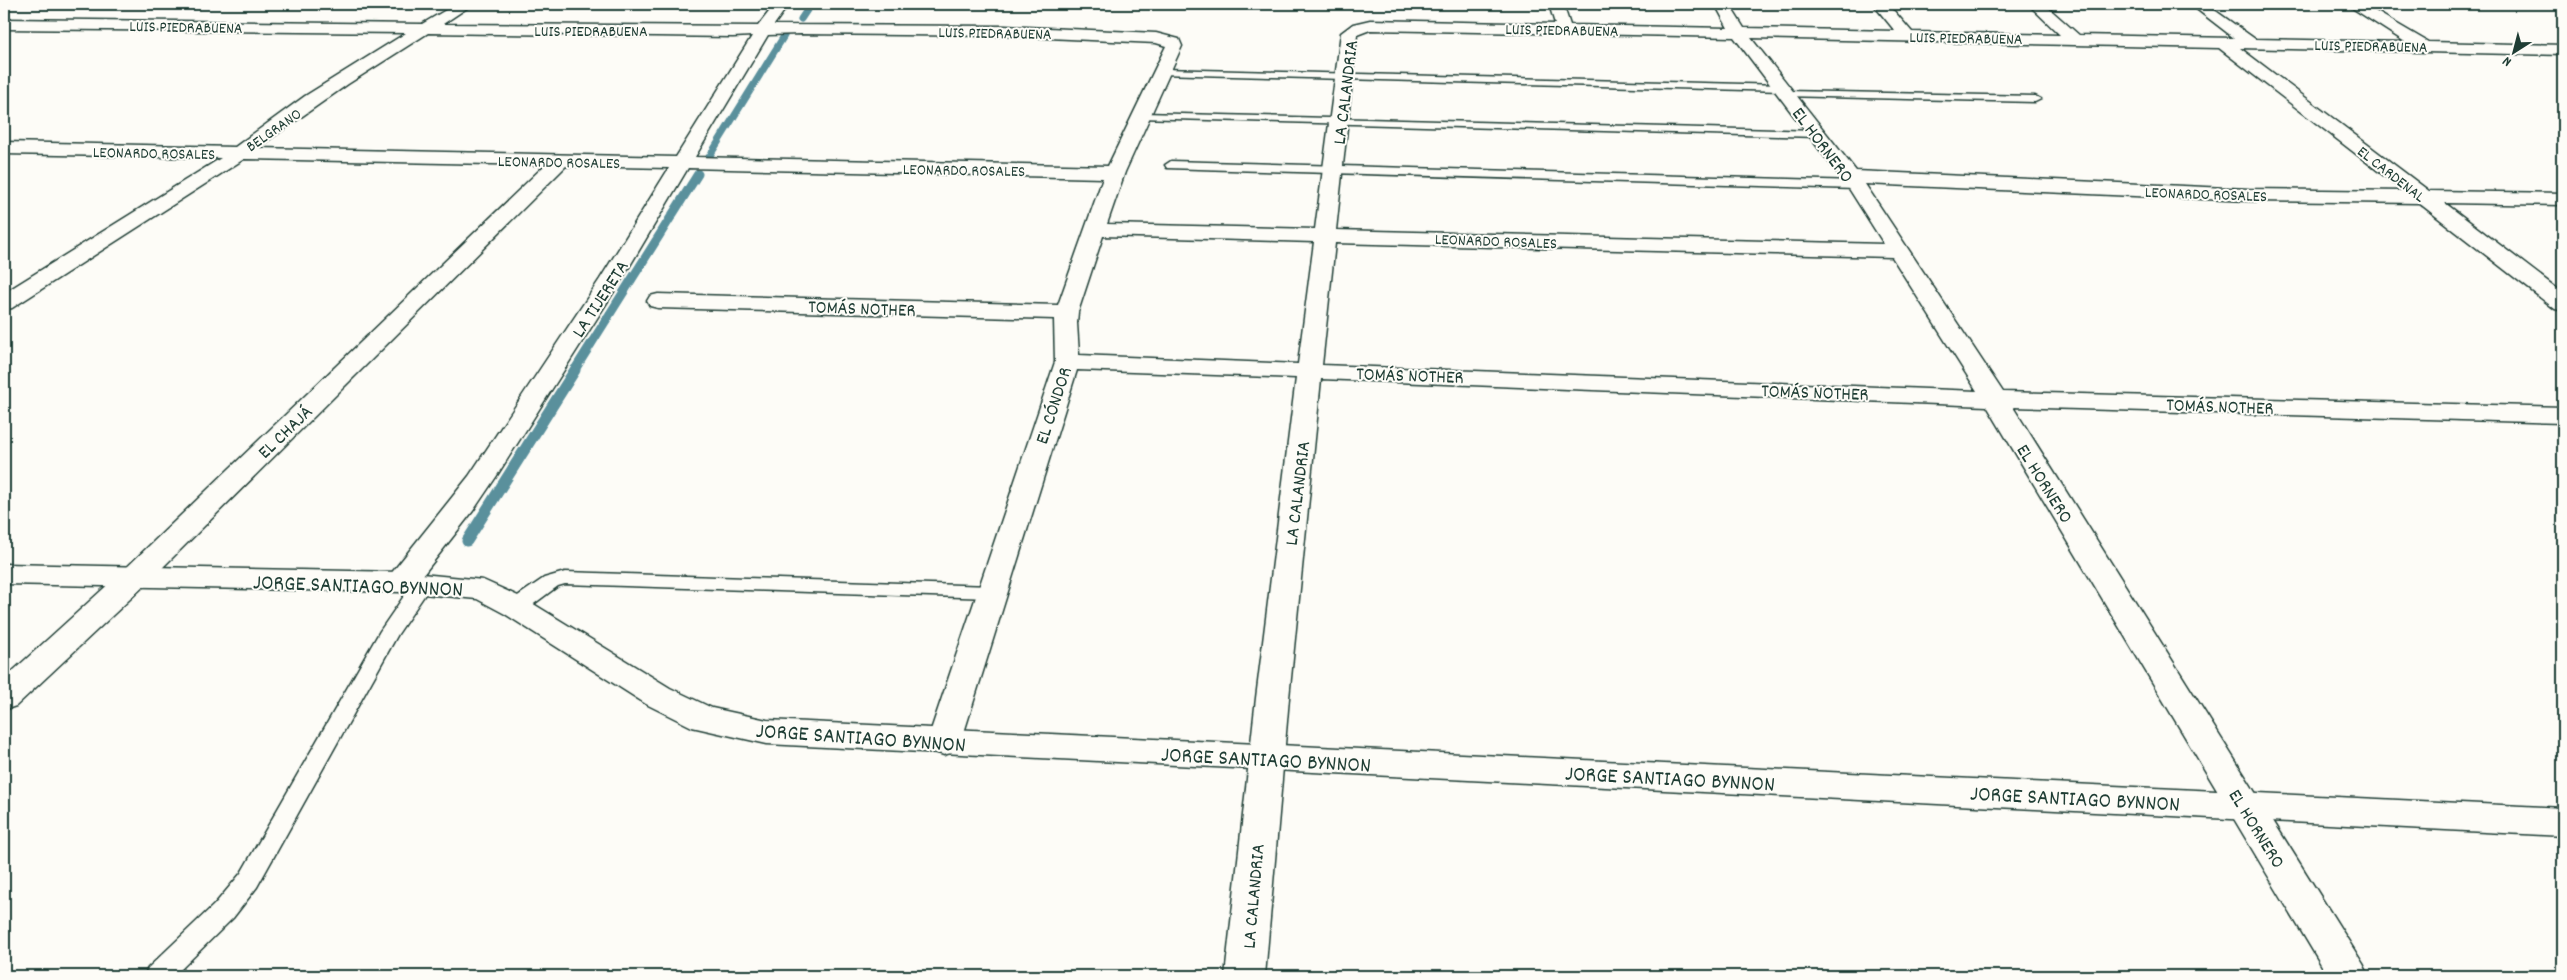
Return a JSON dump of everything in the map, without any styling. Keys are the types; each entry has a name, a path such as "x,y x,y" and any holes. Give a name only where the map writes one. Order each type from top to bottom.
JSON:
{"street":[{"name":"BELGRANO","path":"4,302 224,165 249,143 424,29 466,4"},
{"name":"LA TIJERETA","path":"412,583 611,279 764,29 782,4"},
{"path":"1556,4 1564,29"},
{"name":"EL HORNERO","path":"1722,4 1739,32 1852,181 1995,399 2349,976"},
{"path":"1880,4 1906,36"},
{"path":"2035,4 2073,38"},
{"path":"2197,4 2250,42"},
{"path":"2353,4 2424,46"},
{"name":"LUIS PIEDRABUENA","path":"1370,26 1397,19 1564,29 2073,38 2563,50"},
{"name":"LUIS PIEDRABUENA","path":"4,24 733,32 764,29 995,31 1100,35 1166,40 1173,42 1174,46"},
{"name":"LA CALANDRIA","path":"1245,976 1264,758 1325,236 1342,121 1349,32 1359,27 1370,26"},
{"name":"EL CARDENAL","path":"2222,42 2563,304"},
{"name":"EL CÓNDOR","path":"944,742 1067,362 1065,323 1067,312 1115,172 1143,116 1174,46"},
{"name":"LEONARDO ROSALES","path":"4,148 1115,172"},
{"name":"EL CHAJÁ","path":"4,698 135,577 560,161"},
{"name":"LEONARDO ROSALES","path":"1852,181 2248,195 2563,199"},
{"name":"LEONARDO ROSALES","path":"1095,230 1897,251"},
{"name":"TOMÁS NOTHER","path":"658,301 1067,312"},
{"name":"TOMÁS NOTHER","path":"1067,362 1310,370 1995,399 2563,415"},
{"name":"JORGE SANTIAGO BYNNON","path":"4,574 412,583 483,590 516,607 658,696 704,718 767,732 2563,822"}],"lane":[{"path":"1163,72 2036,99"},
{"path":"1143,116 1817,134"},
{"path":"1171,165 1852,181"},
{"path":"516,607 551,582 565,578 991,592"},
{"path":"158,976 224,911 249,880 390,631 412,583"}],"waterway":[{"path":"801,19 811,4"},
{"path":"709,157 784,36"},
{"path":"574,371 698,174"},
{"path":"467,541 575,370"}]}
